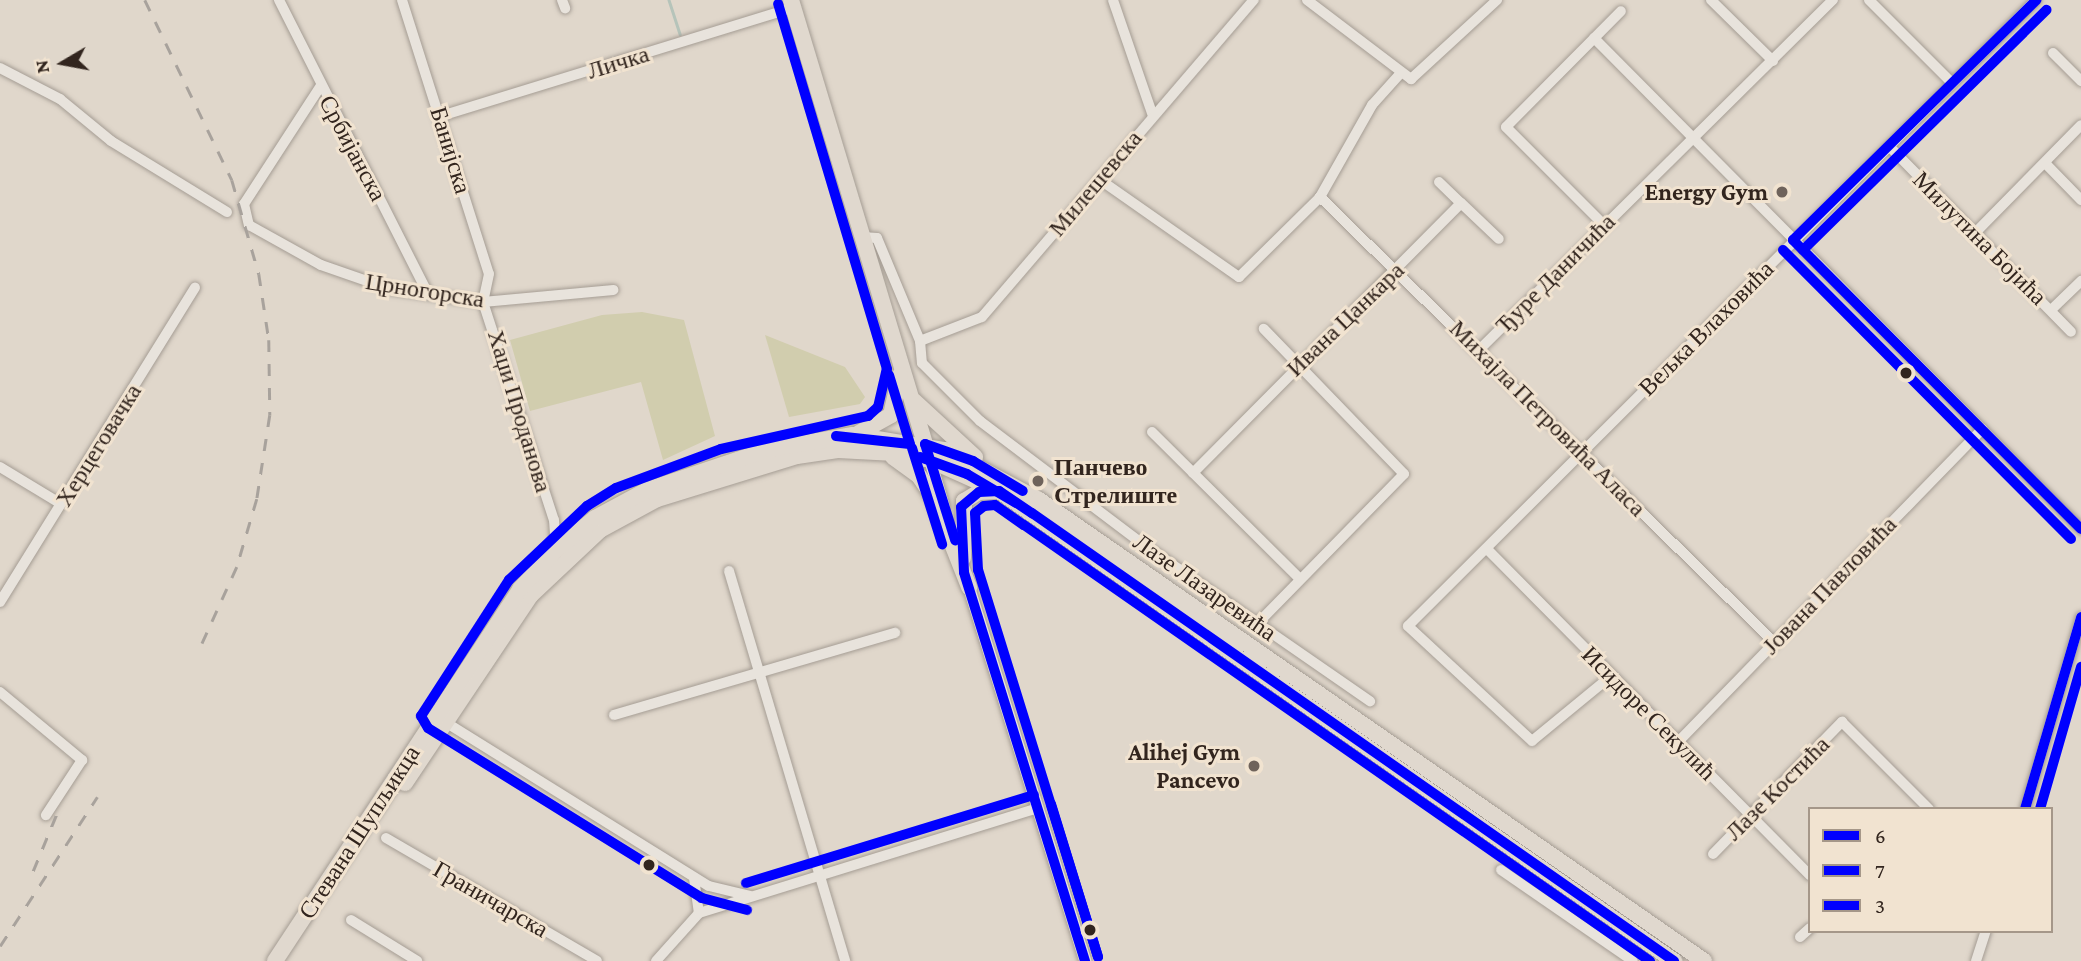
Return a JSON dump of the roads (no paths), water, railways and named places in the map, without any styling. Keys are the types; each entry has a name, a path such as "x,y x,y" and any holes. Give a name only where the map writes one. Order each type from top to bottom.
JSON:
{"main road":[{"path":"792,4 928,452 999,491 1674,961"},
{"path":"853,435 874,429 891,415 901,368"},
{"path":"910,397 989,470 1704,961"},
{"name":"Стевана Шупљикца","path":"288,961 520,589 572,536 621,501 770,449 853,435 928,452"},
{"path":"862,450 893,457 919,476 934,498 967,580"},
{"name":"Стевана Шупљикца","path":"275,961 440,719 530,596 600,530 657,499 774,462 862,450 928,452"},
{"path":"928,452 989,470"},
{"path":"967,580 959,521 964,501 979,492 999,491"}],"street":[{"name":"Србијанска","path":"279,0 320,87 428,294"},
{"name":"Банијска","path":"402,0 489,274 483,302"},
{"path":"1113,0 1152,113"},
{"name":"Милешевска","path":"920,341 982,317 1099,180 1152,113 1254,0"},
{"path":"1307,0 1399,75 1410,79 1421,75 1497,0"},
{"path":"1711,0 1773,61"},
{"name":"Ђуре Даничића","path":"1479,350 1603,224 1833,0"},
{"path":"1869,0 1951,82"},
{"name":"Вељка Влаховића","path":"1611,676 1532,741 1408,626 1488,551 1582,452 2036,0"},
{"name":"Личка","path":"441,116 792,4"},
{"path":"1603,224 1506,127 1621,11"},
{"path":"1594,38 2081,529"},
{"path":"2053,53 2081,81"},
{"path":"0,68 60,99 123,149 227,212"},
{"path":"1099,180 1239,276 1321,197 1372,105 1399,75"},
{"name":"Црногорска","path":"320,87 243,204 249,225 356,280 428,294 483,302 613,290"},
{"path":"1975,233 2081,125"},
{"name":"Милутина Бојића","path":"1889,146 2071,332"},
{"path":"2046,163 2081,200"},
{"path":"1439,182 1499,239"},
{"name":"Михајла Петровића Аласа","path":"1321,197 1773,641"},
{"name":"Ивана Цанкара","path":"1193,473 1298,364 1461,203"},
{"path":"862,237 877,238 920,341"},
{"path":"2051,310 2081,281"},
{"name":"Херцеговачка","path":"0,602 195,288"},
{"name":"Хаџи Проданова","path":"483,302 554,520 556,550"},
{"path":"1257,624 1299,578 1404,474 1264,329"},
{"name":"Лазе Лазаревића","path":"920,341 919,356 945,388 1007,443 1257,624 1370,701"},
{"name":"Јована Павловића","path":"1678,743 1773,641 1982,429"},
{"path":"1152,432 1299,578"},
{"path":"928,452 1085,961"},
{"path":"0,467 61,504"},
{"path":"554,520 572,536"},
{"name":"Исидоре Секулић","path":"1488,551 1808,873"},
{"path":"729,571 845,961"},
{"path":"2026,807 2081,617"},
{"path":"614,715 760,675 895,633"},
{"path":"0,692 82,760 46,815"},
{"path":"440,719 694,878 750,896"},
{"name":"Лазе Костића","path":"1713,854 1842,722 1926,807"},
{"path":"656,961 699,913 818,873 1038,808"},
{"name":"Граничарска","path":"386,838 597,961"},
{"path":"1501,870 1633,961"},
{"path":"694,878 699,913"},
{"path":"351,920 417,961"},
{"path":"1800,937 1808,930"},
{"path":"1976,961 1985,933"}],"waterway":[{"path":"669,0 680,34"}],"railway":[{"path":"145,0 232,180 259,274 269,340 270,415 257,499 237,567 201,646"},
{"path":"0,946 97,797"},
{"path":"33,871 57,813"}],"place":[{"name":"Energy Gym","path":"1782,192"},
{"name":"Панчево Стрелиште","path":"1038,481"},
{"name":"Alihej Gym Pancevo","path":"1254,766"}]}
